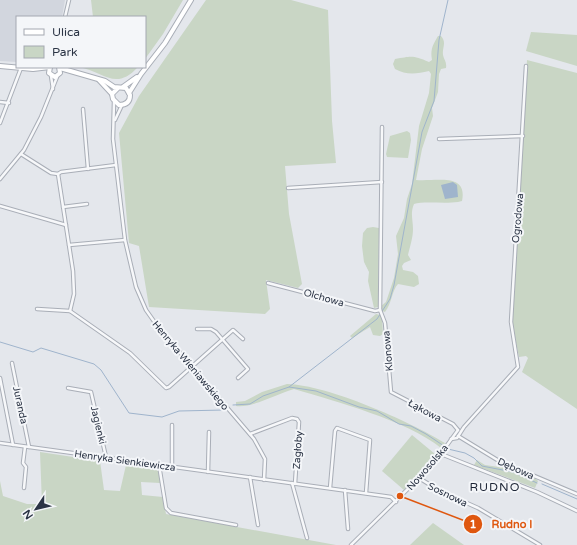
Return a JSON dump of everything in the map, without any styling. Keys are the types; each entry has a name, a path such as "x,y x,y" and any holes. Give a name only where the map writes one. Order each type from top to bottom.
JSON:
{"street":[{"path":"65,16 69,0"},
{"path":"146,68 165,43 191,0"},
{"path":"0,66 16,68"},
{"name":"Ogrodowa","path":"517,369 518,364 511,322 513,260 523,136 526,66"},
{"path":"0,123 9,103 21,68 42,68"},
{"path":"50,68 53,89"},
{"path":"0,179 21,154 41,117 58,76 59,68 97,79 118,88"},
{"path":"97,79 112,94 114,102 122,105 129,101 130,93 146,68"},
{"path":"33,69 58,76 75,73"},
{"path":"112,94 118,88 123,87 141,74"},
{"path":"123,87 130,93"},
{"path":"0,102 9,103"},
{"name":"Henryka Wieniawskiego","path":"114,102 113,139 125,240 133,280 146,310 162,332 250,434 258,446 265,460 264,480"},
{"name":"Henryka Wieniawskiego","path":"113,124 122,105"},
{"path":"83,109 88,169"},
{"name":"Klonowa","path":"382,127 380,310 385,323 391,392"},
{"path":"439,139 523,136"},
{"path":"21,154 51,173 58,174 62,172 116,166"},
{"path":"58,174 69,244 74,294 70,311"},
{"path":"288,188 382,182"},
{"path":"63,207 87,204"},
{"path":"0,206 66,225"},
{"path":"69,244 125,240"},
{"name":"Olchowa","path":"268,283 375,311 380,310"},
{"path":"37,309 70,311 130,353 166,388 233,330 243,339"},
{"path":"197,330 210,330 223,339 248,369 238,378"},
{"name":"Juranda","path":"12,363 29,447"},
{"name":"Nowosolska","path":"351,545 419,478 459,431 517,369"},
{"path":"0,378 13,445"},
{"name":"Jagienki","path":"68,388 91,392 106,457"},
{"name":"Łąkowa","path":"391,392 453,424 459,431"},
{"name":"Zagłoby","path":"250,434 292,418 297,419 299,422 294,483"},
{"path":"172,425 172,466"},
{"path":"330,488 335,431 337,428 370,440 366,493"},
{"name":"Nowosolska","path":"451,440 458,436 459,431"},
{"path":"208,472 209,432"},
{"name":"Dębowa","path":"458,436 499,461 577,494"},
{"name":"Henryka Sienkiewicza","path":"0,443 388,496 396,502"},
{"path":"24,447 23,463 26,467 24,488"},
{"path":"441,454 537,492 577,511"},
{"path":"159,465 166,508 171,513 236,525"},
{"path":"250,477 258,525"},
{"name":"Sosnowa","path":"419,478 440,491 478,508 540,545"},
{"path":"294,483 307,538"},
{"path":"345,490 348,529"}],"shaded area":[{"path":"0,0 65,0 62,16 16,16 16,62 0,61"}],"green space":[{"path":"91,0 183,0 163,34 146,58 146,16 93,16"},
{"path":"206,0 291,0 328,10 332,121 336,163 285,166 289,214 302,284 298,288 266,280 270,309 265,314 149,307 139,246 129,243 119,133 139,96"},
{"path":"531,32 577,35 577,66 526,51"},
{"path":"438,36 441,36 444,41 443,55 446,68 441,69 439,74 438,92 432,108 433,116 422,149 416,180 448,180 455,182 460,186 463,192 462,201 453,203 414,204 412,213 413,229 408,255 411,260 404,263 402,266 403,270 413,272 418,276 419,284 414,287 398,284 385,312 382,311 381,306 386,302 394,278 398,254 396,236 404,218 407,199 412,184 419,126 429,93 431,74 429,71 415,73 403,72 395,69 393,64 395,59 409,57 416,57 429,62 432,60 432,47"},
{"path":"527,60 577,73 577,409 522,372 528,358 526,356 519,357 512,323"},
{"path":"82,68 137,68 123,78 116,79 109,78"},
{"path":"407,131 410,133 411,140 408,158 387,157 386,154 390,136"},
{"path":"367,228 379,228 378,307 374,308 368,281 369,272 364,262 362,246 363,233"},
{"path":"376,314 380,315 382,318 383,334 380,336 373,335 370,327 352,338 350,336"},
{"path":"287,384 304,386 346,397 390,415 430,434 445,443 441,448 426,438 390,420 294,389 257,403 236,406 236,402 245,401 262,392"},
{"path":"412,435 435,454 404,490 382,471"},
{"path":"40,452 100,461 104,490 120,491 126,465 158,468 160,483 141,482 142,495 163,497 166,514 336,545 0,545 0,481 3,496 27,504 42,504"},
{"path":"477,460 485,465 499,467 501,464 538,481 535,488 474,465"},
{"path":"433,523 464,545 410,545"}],"water":[{"path":"453,182 457,185 458,197 445,199 441,185"}],"waterway":[{"path":"289,387 377,319 390,299 394,285 422,132 434,101 439,40 448,0"},
{"path":"0,342 33,352 41,348 94,364 101,370 129,413 162,417 179,411 224,410"},
{"path":"233,405 250,404 263,396 289,387 316,391 359,407 377,411 399,424 411,426 444,446"},
{"path":"448,449 465,453 474,458 482,466 513,472 537,483"},
{"path":"542,484 577,499"}],"place":[{"name":"Rudno I","path":"400,496"}],"district":[{"name":"RUDNO","path":"495,487"}]}
